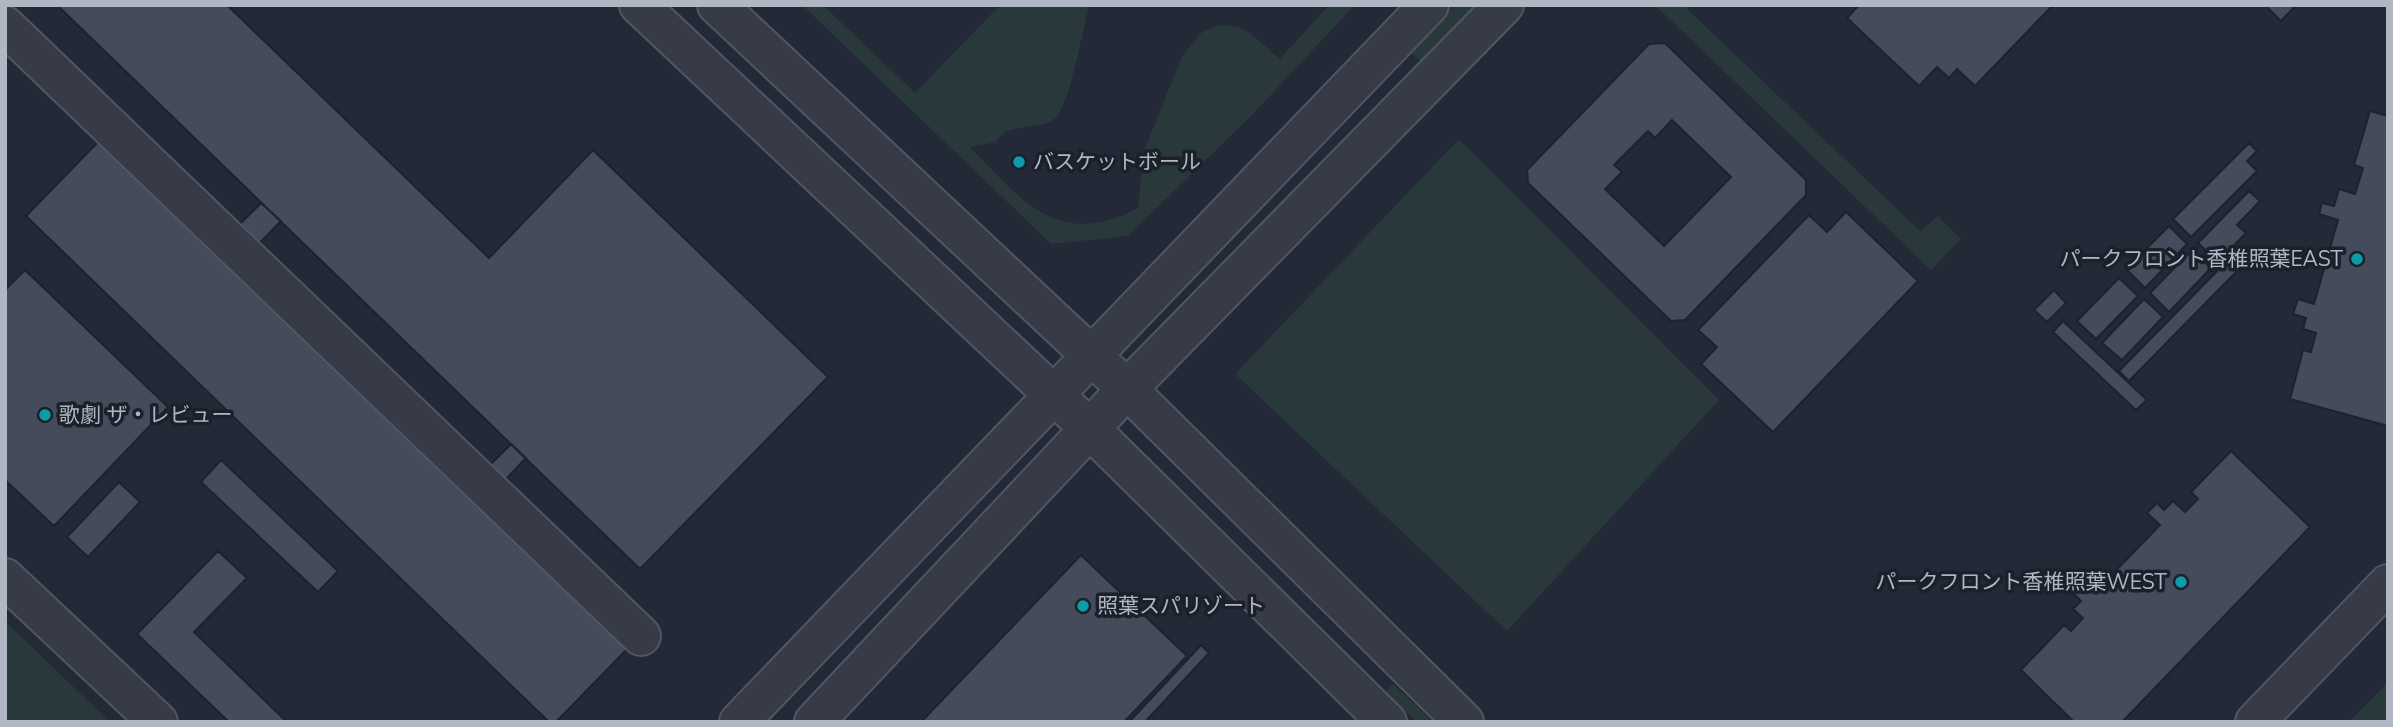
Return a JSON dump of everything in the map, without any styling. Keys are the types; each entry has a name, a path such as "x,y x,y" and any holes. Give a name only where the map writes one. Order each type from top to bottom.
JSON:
{"street":[{"path":"639,5 1090,429 1387,722"},
{"path":"718,5 1127,389 1464,722"},
{"path":"739,722 1429,5"},
{"path":"814,722 1127,389 1504,5"},
{"path":"5,26 641,636"},
{"path":"5,578 158,722"},
{"path":"2255,722 2388,584"}],"shaded area":[{"path":"802,5 823,5 915,93 1000,5 1087,5 1071,80 1058,115 1043,124 1009,130 996,142 970,147 1007,185 1044,214 1064,221 1086,224 1110,220 1138,208 1144,151 1182,56 1203,31 1219,25 1238,27 1251,34 1280,59 1329,5 1355,5 1252,115 1128,236 1051,244"},
{"path":"1454,5 1474,5 1421,61 1409,52"},
{"path":"1655,5 1683,5 1920,231 1938,216 1961,239 1931,270"},
{"path":"1459,139 1719,400 1507,631 1235,374"},
{"path":"5,621 110,722 5,722"},
{"path":"2388,682 2388,722 2349,722"},
{"path":"1393,684 1433,722 1417,722 1385,692"}],"building":[{"path":"57,5 227,5 489,258 593,150 828,377 640,569"},
{"path":"1859,5 2053,5 1975,86 1957,69 1949,78 1937,67 1919,86 1847,18"},
{"path":"2265,5 2296,5 2281,21"},
{"path":"1665,43 1806,180 1806,195 1685,320 1671,321 1528,183 1527,170 1649,44","holes":["1672,120 1731,177 1664,246 1605,189 1622,172 1614,165 1648,131 1655,138"]},
{"name":"パークフロント香椎照葉EAST","path":"2370,111 2388,116 2388,426 2290,399 2303,350 2311,352 2316,333 2303,329 2306,318 2293,314 2298,299 2314,304 2338,220 2319,214 2322,203 2334,206 2339,189 2355,194 2363,168 2354,165"},
{"path":"98,142 225,239 261,203 281,221 247,256 477,478 511,444 526,458 490,496 637,639 556,722 549,722 26,216"},
{"path":"2249,143 2257,151 2247,161 2257,171 2191,237 2173,219"},
{"path":"2249,191 2260,201 2237,225 2246,233 2218,262 2198,243"},
{"path":"1846,212 1918,281 1773,432 1701,364 1717,347 1698,330 1809,215 1827,232"},
{"path":"2169,226 2187,244 2145,288 2126,269"},
{"path":"2192,250 2211,268 2169,312 2150,293"},
{"path":"2228,260 2238,270 2129,381 2119,371"},
{"path":"25,270 168,407 54,526 5,480 5,290"},
{"path":"2119,278 2138,296 2096,339 2077,321"},
{"path":"2054,290 2066,303 2047,322 2034,310"},
{"path":"2144,299 2163,317 2122,360 2102,343"},
{"path":"2063,321 2147,400 2136,410 2053,332"},
{"name":"パークフロント香椎照葉WEST","path":"2231,451 2310,527 2122,722 2074,722 2021,670 2064,625 2071,631 2083,618 2073,609 2081,601 2071,591 2086,575 2099,588 2160,525 2147,513 2157,503 2164,510 2173,501 2185,512 2198,499 2191,492"},
{"path":"221,460 338,571 318,592 201,482"},
{"path":"119,482 140,502 88,557 67,537"},
{"path":"218,551 247,578 194,632 287,722 229,722 137,634"},
{"name":"照葉スパリゾート","path":"1081,555 1187,656 1124,722 921,722"},
{"path":"1201,645 1209,653 1145,722 1129,722"}],"place":[{"name":"バスケットボール","path":"1019,162"},
{"name":"パークフロント香椎照葉EAST","path":"2357,259"},
{"name":"歌劇 ザ・レビュー","path":"45,415"},
{"name":"パークフロント香椎照葉WEST","path":"2181,582"},
{"name":"照葉スパリゾート","path":"1083,606"}]}
